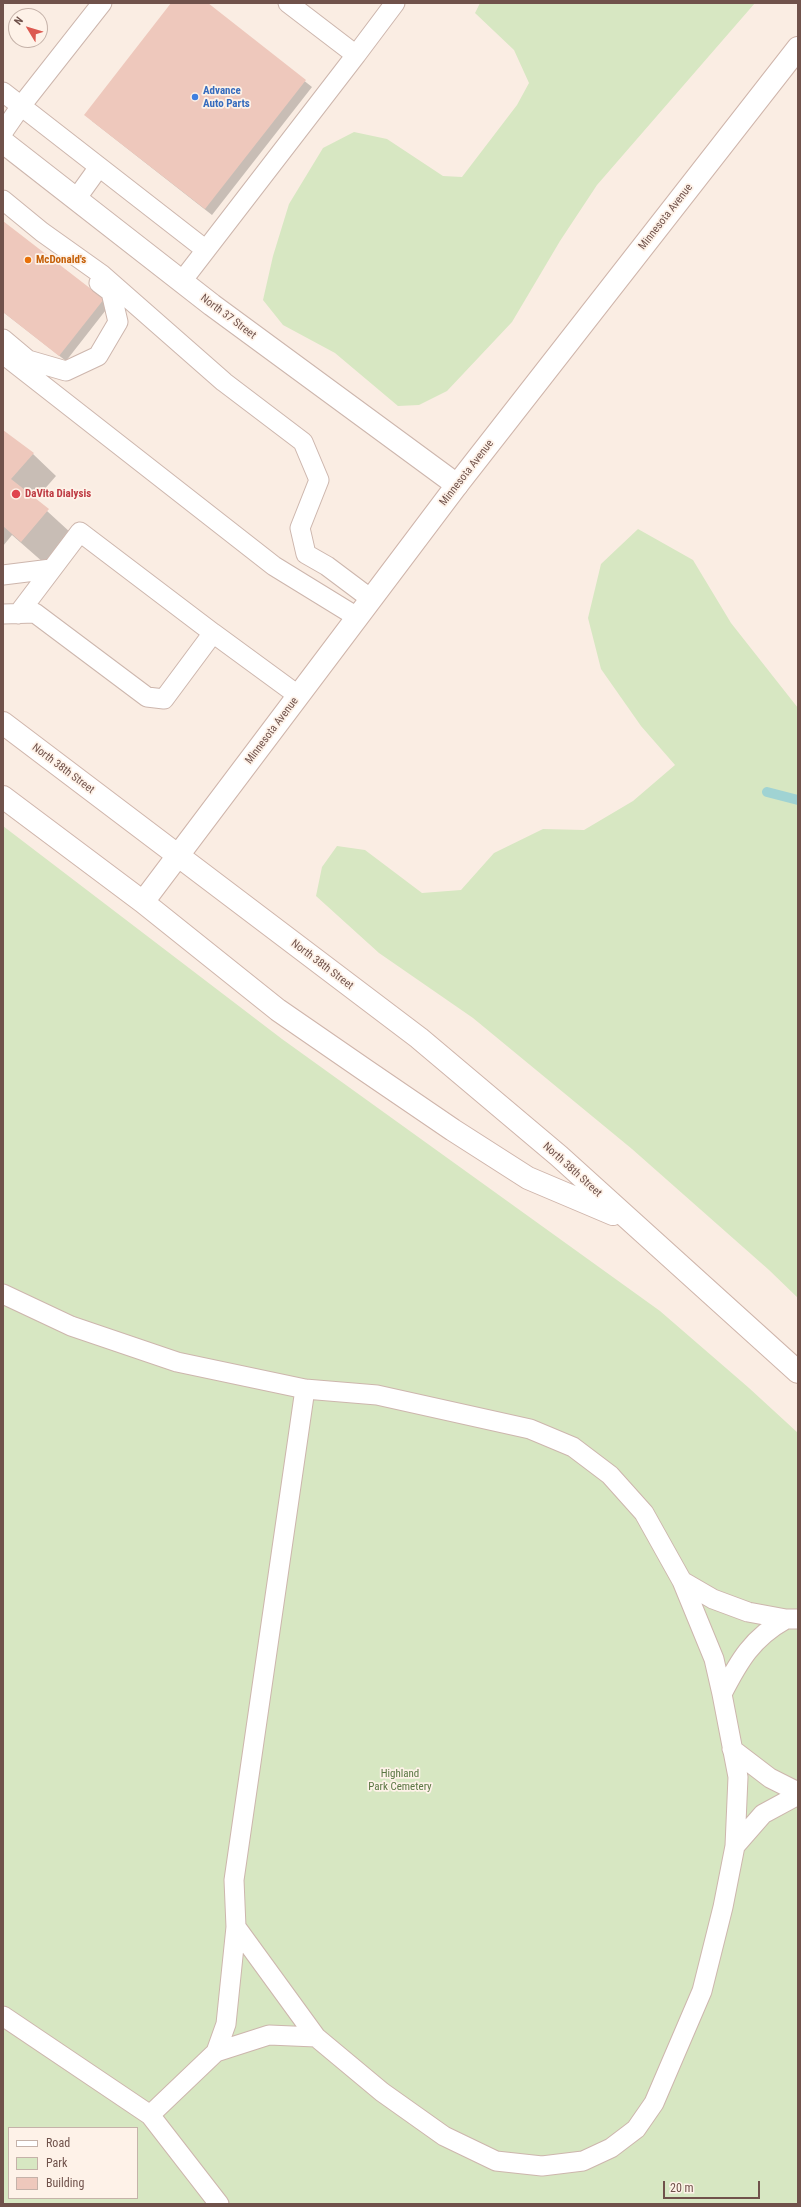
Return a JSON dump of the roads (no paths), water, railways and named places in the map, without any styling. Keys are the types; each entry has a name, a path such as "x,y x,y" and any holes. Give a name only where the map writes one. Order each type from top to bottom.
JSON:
{"main road":[{"name":"Minnesota Avenue","path":"143,902 457,485 798,48"},
{"name":"North 37 Street","path":"3,142 182,281 457,485"},
{"name":"North 38th Street","path":"3,723 419,1038 559,1156 629,1221 798,1372"},
{"name":"North 38th Street","path":"3,797 143,902 278,1010 453,1130 528,1178 629,1221"}],"lane":[{"path":"3,132 21,106 102,3"},
{"path":"288,3 356,55"},
{"path":"182,281 395,3"},
{"path":"3,92 206,250"},
{"path":"76,199 99,167"},
{"path":"3,200 42,232 101,274 224,382 303,442 319,480 300,528 306,554 326,566 371,600"},
{"path":"3,214 111,292 118,322 98,356 66,371 28,360 3,339"},
{"path":"3,354 274,566 357,617"},
{"path":"10,614 51,569 80,532 299,696"},
{"path":"3,575 51,569"},
{"path":"10,614 35,613 147,697 164,699 213,633"},
{"path":"3,1294 71,1326 177,1362 305,1389 377,1395 530,1429 573,1447 610,1476 644,1513 682,1581 714,1659 738,1777 735,1846 723,1907 702,1992 654,2103 636,2129 611,2148 583,2161 542,2166 496,2161 444,2136 382,2092 316,2038 236,1928"},
{"path":"216,2052 226,2024 236,1928 234,1880 305,1389"},
{"path":"682,1581 713,1599 748,1612 792,1619"},
{"path":"722,1694 738,1664 754,1641 769,1628 792,1619"},
{"path":"732,1749 770,1778 798,1794 764,1814 735,1846"},
{"path":"3,2016 150,2115 219,2204"},
{"path":"150,2115 216,2052 269,2035 316,2038"}],"waterway":[{"path":"767,792 798,800"}],"place":[{"name":"Advance Auto Parts","path":"195,97"},
{"name":"McDonald's","path":"28,260"},
{"name":"DaVita Dialysis","path":"16,494"}],"park label":[{"name":"Highland Park Cemetery","path":"400,1780"}]}
